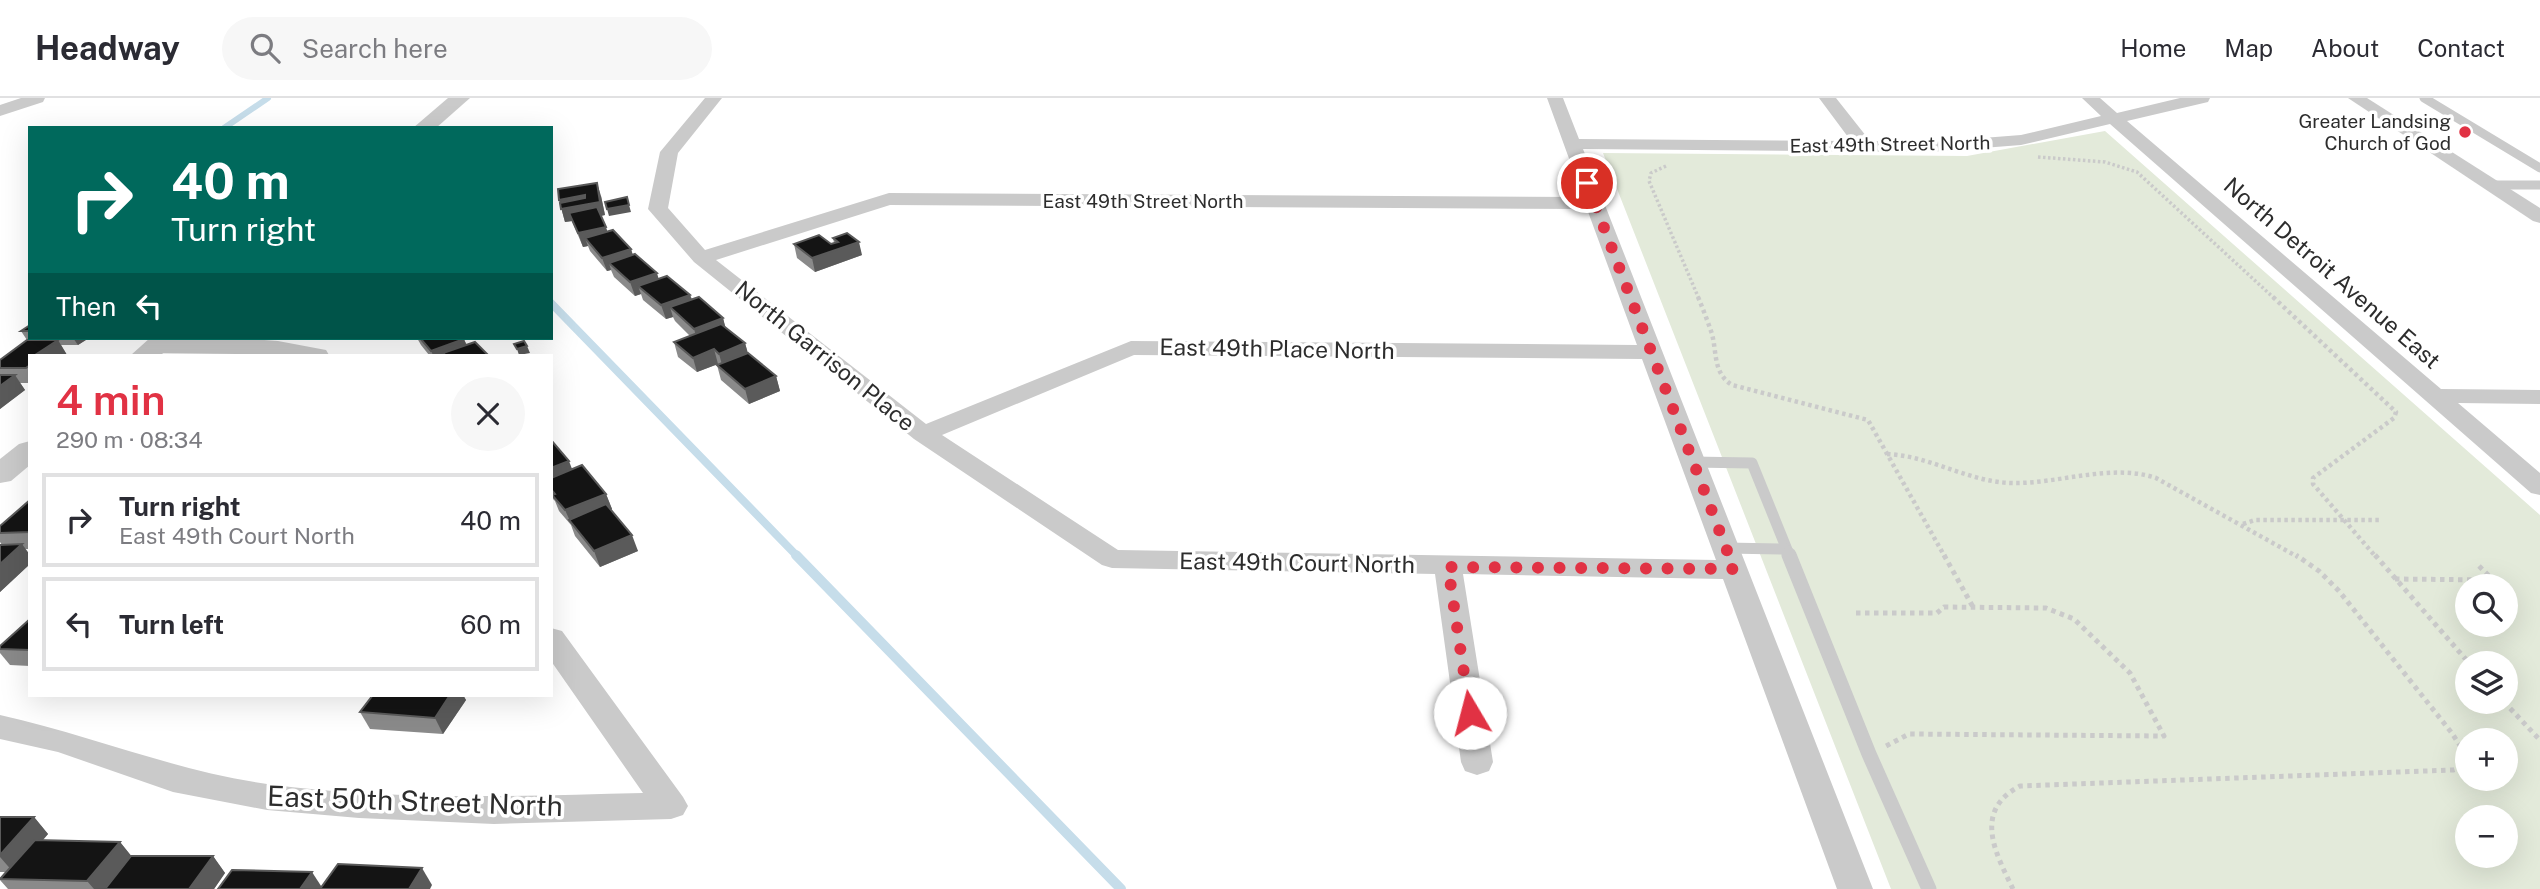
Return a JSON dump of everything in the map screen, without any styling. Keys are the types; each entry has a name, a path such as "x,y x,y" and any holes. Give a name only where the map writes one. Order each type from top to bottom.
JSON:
{"street":[{"path":"0,111 37,98"},
{"path":"426,126 460,98"},
{"name":"North Garrison Place","path":"714,98 668,152 658,209 701,258 923,434 1112,559"},
{"path":"1555,98 1649,352 1855,889"},
{"path":"1827,98 1865,147"},
{"name":"North Detroit Avenue East","path":"2090,98 2540,487"},
{"name":"East 49th Street North","path":"1573,144 1931,147 1995,143 2060,132 2203,98"},
{"path":"2356,98 2540,217"},
{"name":"East 49th Street North","path":"701,258 889,199 1594,203"},
{"path":"156,346 256,347 312,354"},
{"name":"East 49th Place North","path":"923,434 1131,348 1649,352"},
{"path":"2435,396 2540,397"},
{"path":"0,474 28,452"},
{"name":"East 49th Court North","path":"1112,559 1448,567 1730,559"},
{"path":"1448,567 1477,762"},
{"name":"East 50th Street North","path":"0,727 61,741 173,779 267,797 359,805 495,810 671,806 553,641"}],"lane":[{"path":"2424,98 2540,168"},
{"path":"2491,185 2540,185"},
{"path":"1692,462 1752,463 1869,754 1929,889"},
{"path":"1730,559 1785,549"}],"path":[{"path":"2037,157 2105,162 2137,172 2392,406 2396,412 2395,418 2313,478 2317,491 2458,651"},
{"path":"1671,164 1651,173 1649,181 1710,329 1717,369 1723,380 1732,386 1868,420 1973,607"},
{"path":"1887,454 1916,457 1967,476 1998,482 2138,471 2156,478 2286,548 2330,580 2463,747 2467,756 2466,763 2453,770 2020,786 2004,798 1992,829 1991,842 2013,889"},
{"path":"2243,524 2255,520 2381,520"},
{"path":"2479,566 2487,574"},
{"path":"2394,579 2455,580"},
{"path":"1856,613 1937,613 1944,607 2046,608 2074,619 2130,673 2164,736 1909,734 1869,754"},
{"path":"2515,714 2540,740"}],"green space":[{"path":"2105,131 2540,515 2540,889 1891,889 1603,153 1967,156"}],"building":[{"path":"597,183 600,202 561,209 560,203 585,198 585,195 559,200 558,189"},
{"path":"627,197 629,205 607,209 605,202"},
{"path":"597,207 606,227 578,233 569,213"},
{"path":"613,230 631,249 602,258 585,238"},
{"path":"847,233 859,242 812,258 794,244 819,235 831,244 838,242 833,238"},
{"path":"635,254 657,273 630,282 609,263"},
{"path":"667,276 690,295 661,305 638,286"},
{"path":"699,297 723,318 694,329 670,307"},
{"path":"721,324 745,343 719,354 714,349 693,358 674,342"},
{"path":"27,340 58,340 37,354 28,354 26,368 0,368 0,360"},
{"path":"422,340 461,340 431,351"},
{"path":"524,341 527,346 517,349 514,344"},
{"path":"475,342 487,354 444,354"},
{"path":"748,353 776,376 745,389 717,365"},
{"path":"0,375 15,375 0,386"},
{"path":"553,442 569,461 553,467"},
{"path":"582,465 606,494 565,510 553,496 553,477"},
{"path":"28,502 28,532 0,533 0,526"},
{"path":"606,504 632,535 594,551 569,520"},
{"path":"22,544 0,564 0,545"},
{"path":"28,621 28,650 0,649 0,646"},
{"path":"371,697 449,697 435,718 360,712"},
{"path":"0,817 34,817 0,855"},
{"path":"35,840 120,842 87,881 0,879"},
{"path":"131,856 213,856 189,889 105,889"},
{"path":"338,864 422,868 409,889 320,889"},
{"path":"232,870 312,872 300,889 218,889"}],"waterway":[{"path":"227,126 268,98"},
{"path":"553,305 798,557"},
{"path":"796,555 1121,889"}],"place":[{"name":"Greater Landsing Church of God","path":"2465,132"}],"route":[{"path":"1470,713 1448,567 1734,569 1649,352 1587,183"}]}
